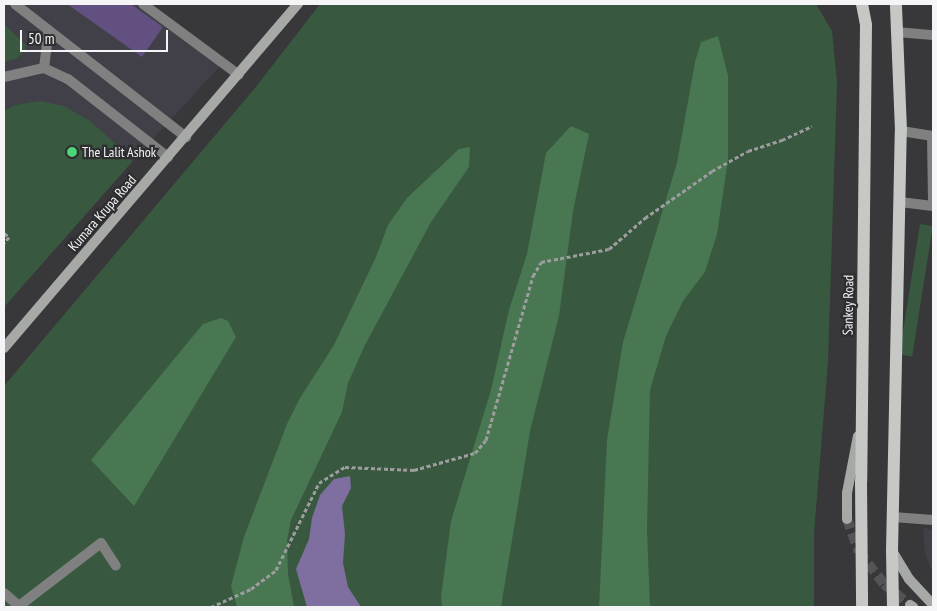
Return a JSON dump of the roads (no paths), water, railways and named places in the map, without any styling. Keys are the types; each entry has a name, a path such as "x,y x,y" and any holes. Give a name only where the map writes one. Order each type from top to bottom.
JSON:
{"main road":[{"name":"Sankey Road","path":"862,4 866,25 861,425 862,607"},
{"path":"893,607 892,551 901,131 896,4"}],"street":[{"path":"15,4 186,137"},
{"path":"143,4 239,75"},
{"name":"Kumara Krupa Road","path":"4,348 298,4"},
{"path":"44,68 48,30"},
{"path":"898,32 933,35"},
{"path":"4,77 44,68 68,79 168,157"},
{"path":"901,131 933,136 933,200"},
{"path":"900,202 933,206"},
{"path":"847,519 847,493 851,463 861,425"},
{"path":"893,518 933,520"},
{"path":"4,593 19,606 101,543 116,566"},
{"path":"892,551 909,579 933,605"}],"tunnel":[{"path":"847,519 859,552 884,584 910,605"}],"place":[{"name":"The Lalit Ashok","path":"72,152"}]}
